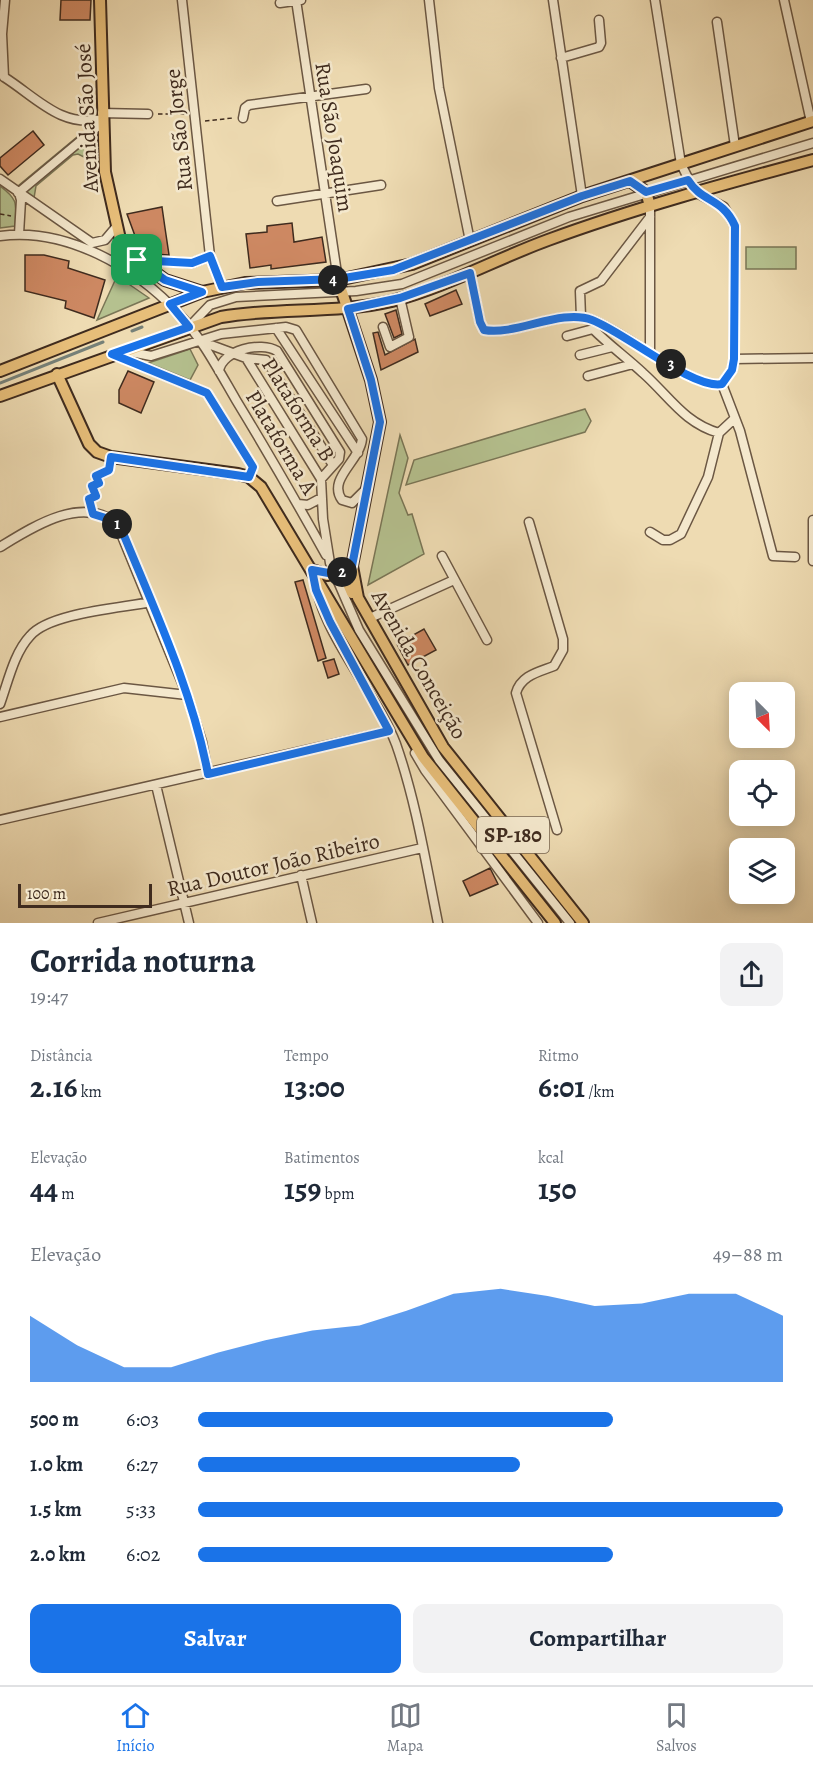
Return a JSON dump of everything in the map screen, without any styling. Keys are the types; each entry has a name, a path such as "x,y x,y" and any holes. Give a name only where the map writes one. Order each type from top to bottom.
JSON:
{"main road":[{"name":"Avenida São José","path":"100,0 105,172 116,227 124,248 137,260 165,280 202,292"},
{"path":"0,371 202,292 258,282 338,279 412,264 582,196 812,121"},
{"path":"0,396 117,352 221,317 252,312 348,309 400,298 470,273 546,240 650,211 695,192 813,160"},
{"path":"630,181 646,192 650,211"},
{"name":"Avenida Conceição","path":"338,279 379,414 378,440 352,566 358,598 443,747 583,923"},
{"path":"57,374 89,444 97,452 111,457 249,477"},
{"name":"Avenida Conceição","path":"249,477 261,487 403,725 443,785 555,923"},
{"path":"337,574 352,566"},
{"path":"313,573 337,574 346,579 358,609 370,618"}],"street":[{"path":"5,0 2,78 64,117 77,122 148,114"},
{"name":"Rua São Jorge","path":"182,0 210,256 222,287"},
{"name":"Rua São Joaquim","path":"296,0 338,279"},
{"path":"280,3 302,0"},
{"path":"429,0 439,88 470,242"},
{"path":"553,0 582,196"},
{"path":"470,273 480,322 484,330 581,316 606,326 687,375 711,386 722,384 732,370 735,226 724,207 695,192 681,164 655,0"},
{"path":"784,0 812,121"},
{"path":"561,58 598,47 601,43 599,20"},
{"path":"717,22 735,146"},
{"path":"243,117 245,108 249,105 366,89"},
{"path":"18,193 102,119"},
{"path":"189,327 202,311 224,300 341,292 402,284 561,220 646,192 813,143"},
{"path":"0,179 92,243 105,240 116,227"},
{"path":"277,201 381,185"},
{"path":"18,193 21,200 19,234"},
{"path":"581,316 580,291 601,281 650,211"},
{"path":"650,211 650,351"},
{"name":"Plataforma A","path":"0,236 19,234 68,243 102,256 141,280 170,304 199,340 219,371 298,504 330,563"},
{"path":"137,260 192,263 210,256"},
{"path":"383,327 390,347 409,337 400,298"},
{"path":"117,352 151,356 221,334 290,327 296,330 362,439 358,453 338,483 339,496 342,500 351,503 361,497 369,483"},
{"path":"276,328 358,453"},
{"path":"567,336 593,329 700,427 719,433"},
{"path":"199,340 246,358 266,360 333,465"},
{"path":"580,354 612,347"},
{"path":"219,371 222,361 233,352 267,348 277,351 340,452 321,479 321,498 330,563 337,574 359,630 439,760 570,923"},
{"path":"117,352 207,393 253,467 249,477"},
{"name":"Plataforma B","path":"246,358 321,479"},
{"path":"734,359 813,358"},
{"path":"588,376 633,364"},
{"path":"722,384 735,419 773,556 795,557"},
{"path":"650,532 663,540 670,540 681,534 708,477 719,433 735,419"},
{"path":"109,470 111,457"},
{"path":"298,504 308,505 321,498"},
{"path":"0,547 53,518 74,513 93,514 117,524 151,602 187,695 202,742 208,774"},
{"path":"813,520 813,561"},
{"path":"529,522 560,623 563,650 554,666 519,683 516,693 557,830"},
{"path":"442,556 487,640"},
{"path":"313,573 316,590 330,622 389,731 402,763 438,923"},
{"path":"370,618 454,580"},
{"path":"0,704 25,643 37,629 64,619 151,602"},
{"path":"0,717 124,688 187,695"},
{"name":"Avenida Conceição","path":"403,725 425,770 538,923"},
{"path":"0,820 389,731"},
{"path":"156,785 189,923"},
{"name":"Rua Doutor João Ribeiro","path":"98,923 422,848"},
{"path":"301,875 312,923"}],"path":[{"path":"148,114 194,114 201,121 243,117"},
{"path":"0,214 20,219"},
{"path":"93,514 89,499 96,496 92,486 99,483 96,476 109,470"}],"green space":[{"path":"83,132 87,137 88,159 78,154 73,155 36,186 34,198 18,186"},
{"path":"0,186 15,203 15,226 0,228"},
{"path":"746,247 796,247 796,269 746,269"},
{"path":"117,276 149,298 97,320"},
{"path":"190,349 198,365 190,380 148,363"},
{"path":"585,409 591,421 585,432 406,485 414,460"},
{"path":"400,435 408,458 399,493 408,515 412,514 424,554 368,585"}],"building":[{"path":"61,0 91,0 90,20 60,20"},
{"path":"33,131 44,145 8,175 0,166 0,158"},
{"path":"162,207 169,255 152,254 138,244 127,214"},
{"path":"292,223 294,242 322,237 326,262 271,269 271,265 250,268 246,234 267,232 267,226"},
{"path":"25,255 44,255 69,261 68,268 105,280 94,318 65,308 66,301 25,291"},
{"path":"456,290 462,304 430,316 425,304"},
{"path":"396,310 402,334 394,338 385,314"},
{"path":"378,332 385,355 415,339 418,352 381,370 373,333"},
{"path":"128,371 154,382 141,413 119,403 119,390"},
{"path":"303,580 326,658 318,661 295,582"},
{"path":"424,629 436,650 408,665 397,644"},
{"path":"334,659 339,674 328,678 323,662"},
{"path":"490,868 498,884 470,896 463,881"}],"waterway":[{"path":"132,331 142,327"},
{"path":"0,383 103,342"}],"route":[{"path":"688,180 695,192 724,207 735,226 737,238 734,359 732,370 722,384 711,386 687,375 606,326 581,316 486,331 481,327 470,273 400,298 348,309 378,406 380,422 378,440 352,566 339,574 327,575 312,570 318,596 330,622 389,731 208,774 196,720 123,533 112,520 93,514 89,499 96,496 92,486 99,483 96,476 109,470 111,457 249,477 253,467 207,393 112,354 189,327 170,304 202,292 165,280 137,260 192,263 210,256 222,287 258,282 338,279 393,270 412,264 582,196 630,181 646,192 688,180"}]}
